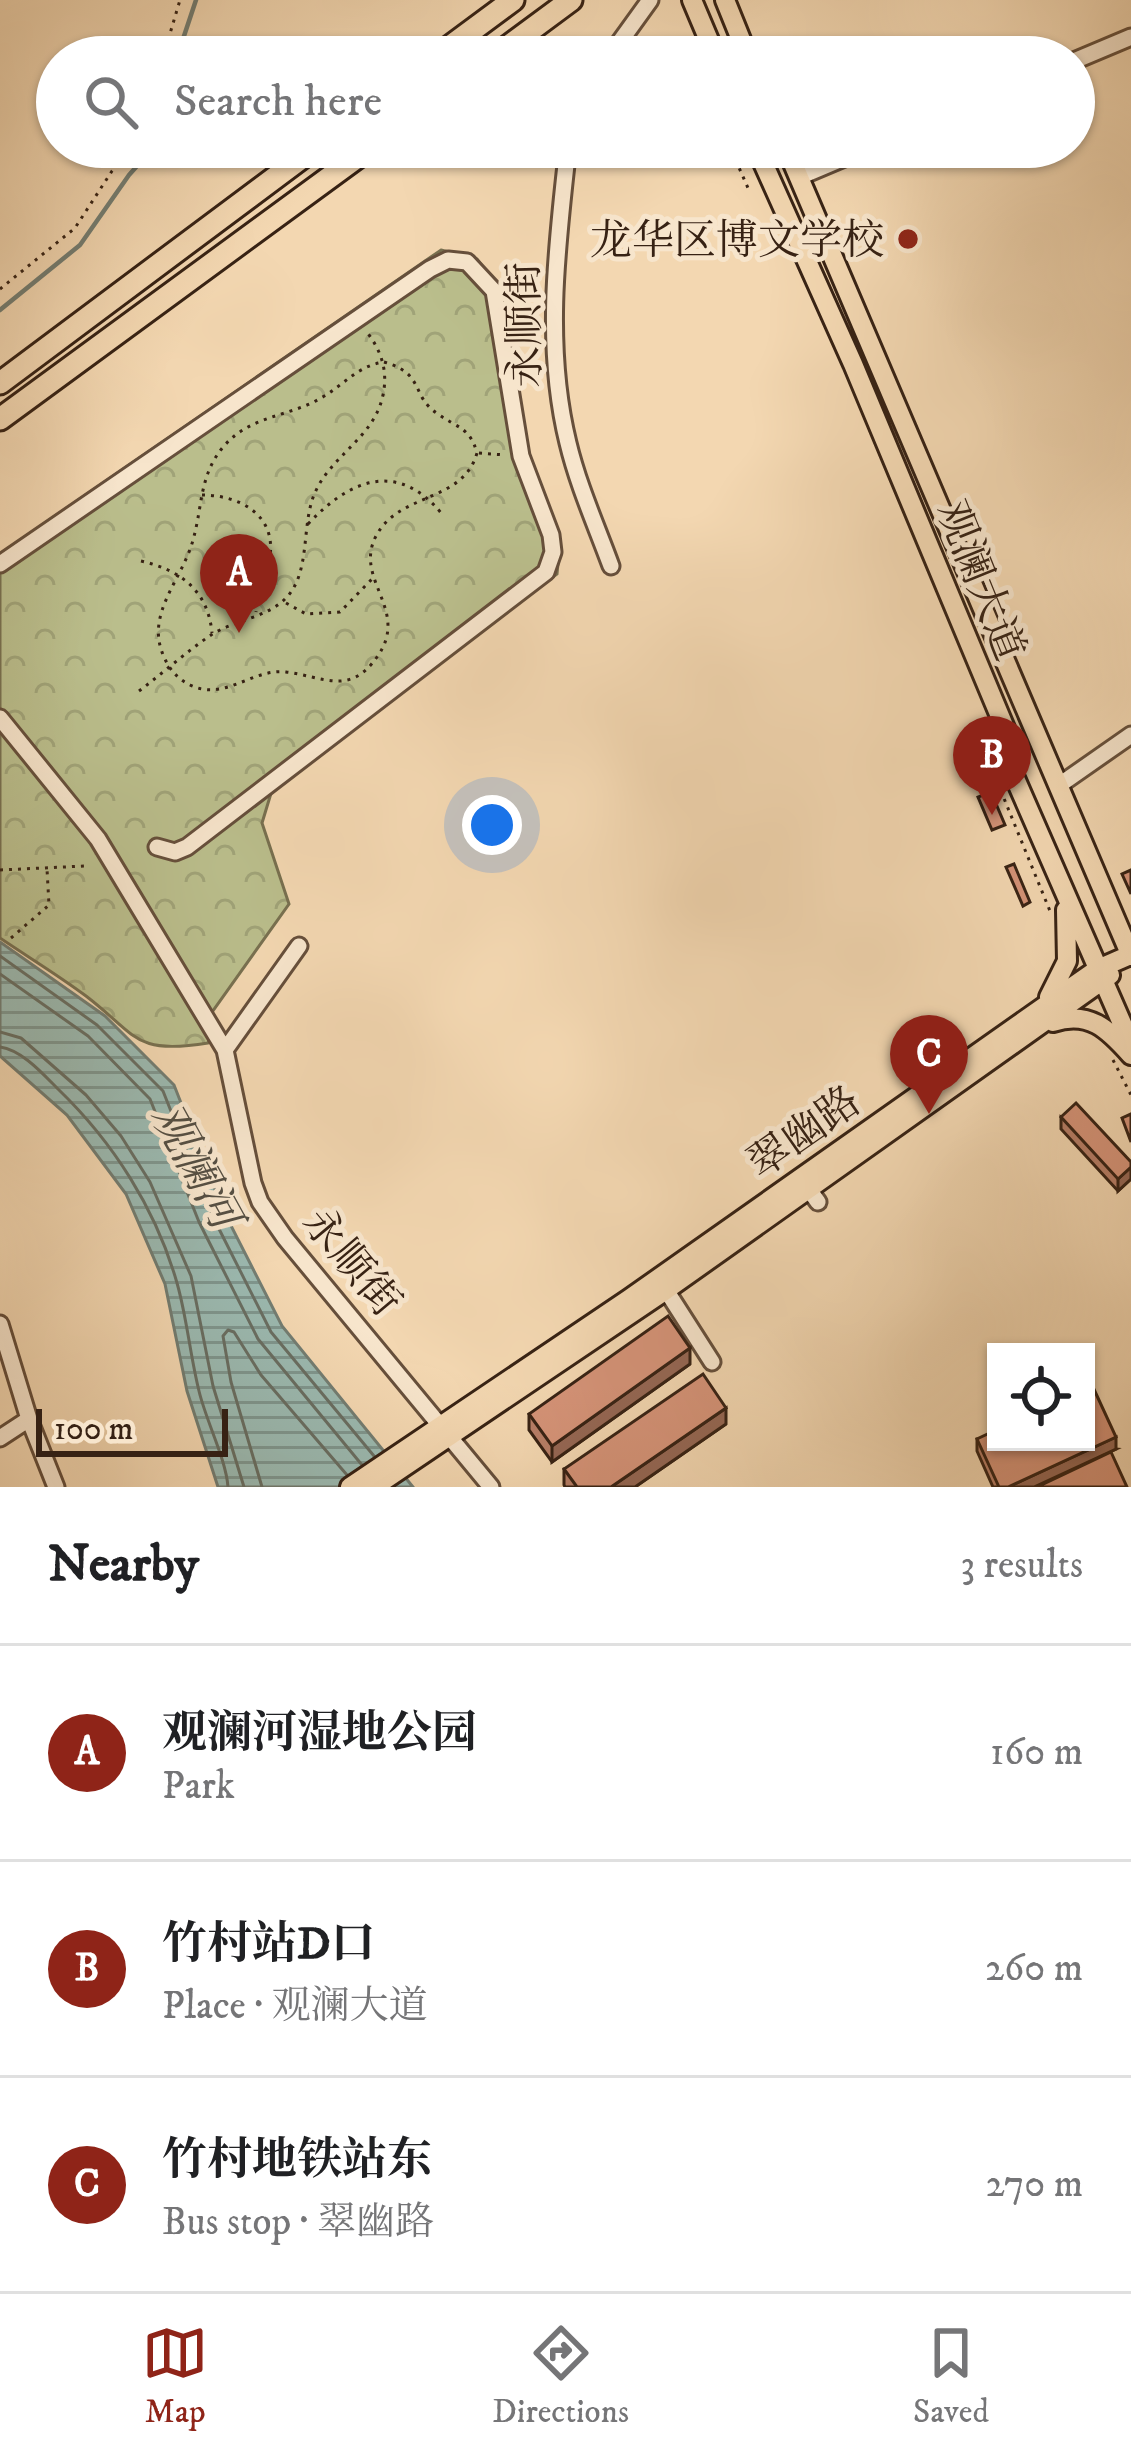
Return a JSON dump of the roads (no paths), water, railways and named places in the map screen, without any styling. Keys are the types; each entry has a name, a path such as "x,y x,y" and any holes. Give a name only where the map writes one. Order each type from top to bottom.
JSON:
{"highway":[{"path":"464,36 513,0"},
{"path":"523,36 572,0"},
{"path":"0,383 288,168"},
{"path":"0,419 342,168"}],"main road":[{"path":"692,0 707,36"},
{"path":"725,0 740,36"},
{"name":"观澜大道","path":"765,168 942,575 1006,734 1011,769 1131,1044"},
{"name":"观澜大道","path":"795,168 1131,955"},
{"path":"1034,1022 1065,970 1068,925 1060,881"},
{"name":"翠幽路","path":"445,1429 666,1290 1131,955"},
{"path":"1034,1022 1087,1018 1131,1055"},
{"name":"翠幽路","path":"350,1487 422,1445 629,1299 809,1189"},
{"name":"翠幽路","path":"374,1487 422,1445"}],"street":[{"path":"624,36 650,0"},
{"path":"1095,52 1131,37"},
{"name":"永顺街","path":"566,168 554,288 557,370 568,444 611,566"},
{"path":"799,177 820,168"},
{"path":"0,564 448,260 467,262 494,291 521,456 551,535 553,552 546,572 187,847 175,852 157,847"},
{"name":"永顺街","path":"0,718 98,838 225,1050 260,1202 491,1487"},
{"path":"1058,786 1131,736"},
{"path":"225,1050 299,946"},
{"path":"666,1290 712,1362"},
{"path":"0,1324 56,1487"},
{"path":"0,1438 29,1419"}],"water":[{"name":"观澜河","path":"0,942 105,1016 174,1085 223,1210 282,1326 413,1487 218,1487 187,1391 165,1284 126,1194 67,1115 0,1056"}],"waterway":[{"path":"184,36 196,0"},
{"path":"0,310 80,245 135,168"}],"place":[{"name":"龙华区博文学校","path":"908,239"},
{"name":"观澜河湿地公园","path":"239,633"},
{"name":"竹村站D口","path":"992,815"},
{"name":"竹村地铁站东","path":"929,1114"}]}
